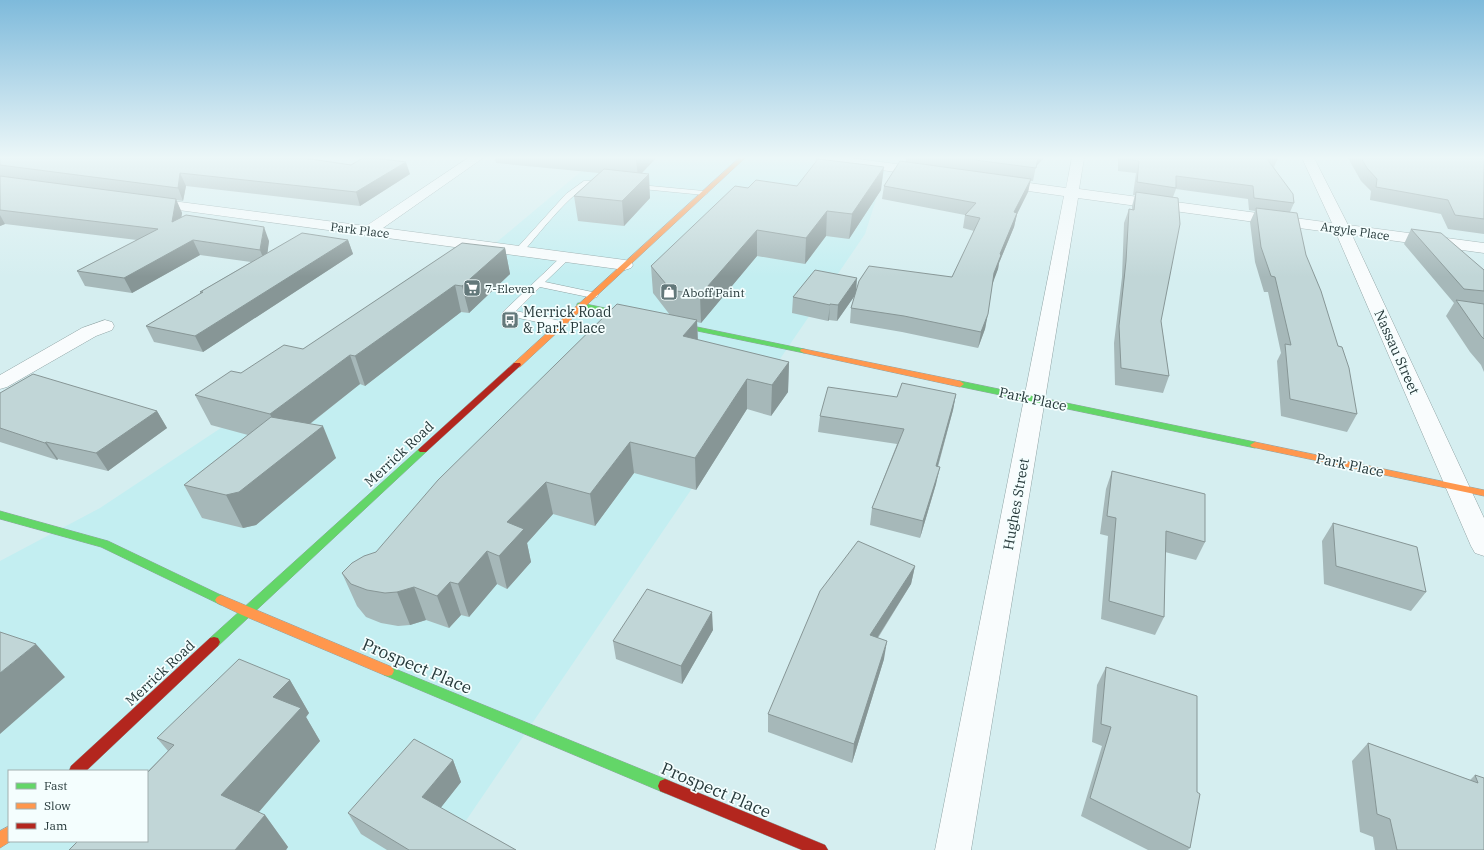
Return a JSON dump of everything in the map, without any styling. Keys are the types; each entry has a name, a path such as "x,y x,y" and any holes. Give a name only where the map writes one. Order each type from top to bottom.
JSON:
{"street":[{"path":"369,231 418,198"},
{"name":"Merrick Road","path":"77,770 246,612 699,198"},
{"name":"Hughes Street","path":"953,850 1072,198"},
{"name":"Argyle Place","path":"1108,198 1484,248"},
{"name":"Nassau Street","path":"1327,198 1484,546"},
{"name":"Park Place","path":"134,200 625,265"},
{"name":"Park Place","path":"581,305 1484,493"},
{"path":"0,383 89,332 105,326"},
{"name":"Prospect Place","path":"0,515 104,544 246,612 820,850"},
{"path":"0,841 8,834"}],"lane":[{"path":"519,251 567,198"},
{"path":"561,324 508,313 566,257"},
{"path":"538,284 593,295"}],"shaded area":[{"path":"550,198 877,198 865,234 446,850 0,850 0,561 100,508 479,257"}],"building":[{"path":"0,198 166,198 176,199 172,222 186,215 264,227 260,250 193,240 124,278 77,271 158,229 0,210"},
{"path":"590,198 625,198 622,201"},
{"path":"723,198 863,198 852,214 827,211 806,238 757,230 700,295 671,290 651,266"},
{"path":"947,198 1021,198 1014,212 1017,213 994,273 988,314 981,332 904,316 851,308 859,281 869,266 952,277 980,218 965,215 976,203"},
{"path":"1135,198 1178,198 1180,224 1161,321 1169,376 1121,368 1119,326 1126,261 1129,209 1134,210"},
{"path":"1254,198 1293,198 1294,203"},
{"path":"1435,198 1484,198 1484,219 1455,215 1448,200"},
{"path":"1256,208 1297,213 1306,255 1321,291 1338,346 1342,347 1349,368 1357,414 1290,399 1285,344 1291,345 1275,277 1271,276 1261,247"},
{"path":"1411,229 1441,233 1484,270 1484,291 1464,289"},
{"path":"302,233 348,240 195,336 146,326 203,292 200,292"},
{"path":"462,243 505,248 462,286 455,285 355,356 350,355 270,414 195,395 231,371 241,373 284,345 303,349"},
{"path":"815,270 857,278 838,305 830,305 793,297"},
{"path":"1456,300 1484,304 1484,339 1481,336"},
{"path":"617,304 697,320 683,336 789,362 772,385 747,379 695,458 630,442 590,494 546,482 507,522 524,529 499,556 487,551 458,584 450,582 437,596 414,587 397,592 385,593 367,590 351,584 342,573 352,563 364,556 376,552 438,480"},
{"path":"33,374 157,411 96,453 45,443 0,428 0,393"},
{"path":"902,383 956,394 936,466 940,467 923,521 872,508 904,429 820,416 828,387 897,397"},
{"path":"271,417 323,426 239,492 226,495 184,485"},
{"path":"1112,471 1205,494 1205,542 1166,531 1164,617 1109,601 1116,518 1107,516"},
{"path":"1333,523 1417,547 1426,592 1336,566"},
{"path":"858,541 915,566 870,635 887,641 854,744 768,714 820,591"},
{"path":"647,589 712,612 681,666 613,641"},
{"path":"0,632 36,644 0,673"},
{"path":"239,659 290,680 273,697 301,708 221,795 265,815 235,850 69,850 77,842 148,842 148,772 174,745 157,738"},
{"path":"1106,667 1197,696 1197,792 1200,794 1190,848 1090,798 1111,727 1101,724"},
{"path":"414,739 453,760 422,797 516,850 409,850 348,813"},
{"path":"1368,743 1478,783 1475,775 1484,778 1484,850 1397,850 1390,819 1377,814"}],"traffic: fast":[{"path":"581,305 804,351"},
{"path":"960,384 1255,445"},
{"path":"214,642 423,450"},
{"path":"0,515 104,544 221,600"},
{"path":"388,671 665,786"}],"traffic: slow":[{"path":"517,365 699,198"},
{"path":"804,351 960,384"},
{"path":"1255,445 1484,493"},
{"path":"221,600 246,612 388,671"},
{"path":"0,841 8,834"}],"traffic: jam":[{"path":"423,450 517,365"},
{"path":"77,770 214,642"},
{"path":"665,786 820,850"}],"place":[{"name":"7-Eleven","path":"472,288"},
{"name":"Aboff Paint","path":"669,292"},
{"name":"Merrick Road & Park Place","path":"510,320"}]}
